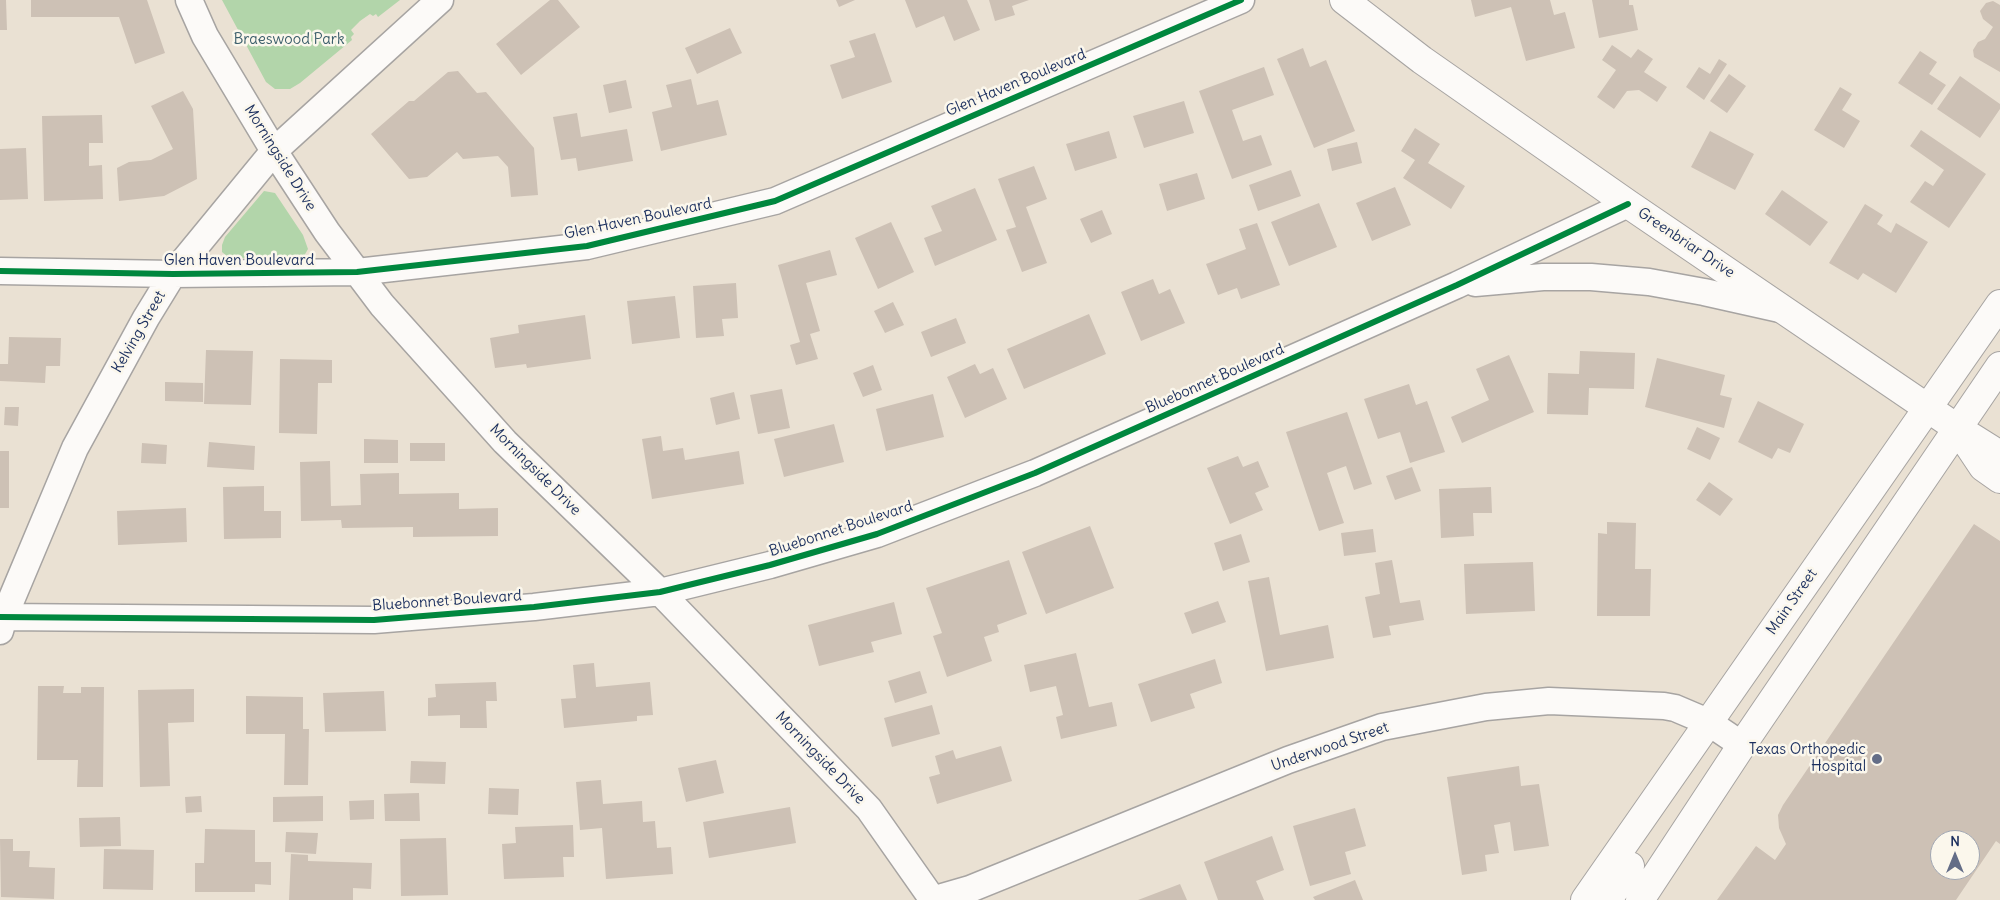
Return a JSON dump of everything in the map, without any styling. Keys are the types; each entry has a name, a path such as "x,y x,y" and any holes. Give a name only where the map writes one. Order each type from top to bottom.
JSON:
{"main road":[{"name":"Greenbriar Drive","path":"1344,0 1422,60 1628,204 2000,455"},
{"name":"Main Street","path":"1584,900 2000,304"},
{"path":"1640,900 1742,745 2000,366"},
{"name":"Greenbriar Drive","path":"1958,428 1983,467 2000,480"},
{"path":"1608,900 1632,864 1641,838 1645,812"}],"street":[{"name":"Morningside Drive","path":"189,0 205,36 274,151 327,232 382,305 505,442 660,592 869,809 933,900"},
{"name":"Kelving Street","path":"1,622 75,448 146,318 173,274 274,151 440,0"},
{"name":"Glen Haven Boulevard","path":"0,271 173,274 357,272 587,246 775,201 1241,0"},
{"name":"Bluebonnet Boulevard","path":"1,622 374,620 534,607 660,592 770,565 878,534 1035,473 1457,285 1628,204"},
{"name":"Bluebonnet Boulevard","path":"1457,285 1543,277 1591,277 1667,285 1785,310"},
{"name":"Underwood Street","path":"933,900 970,889 1288,760 1382,727 1486,707 1549,701 1664,706 1675,708 1708,722 1742,745"}],"green space":[{"name":"Braeswood Park","path":"222,0 400,0 378,17 376,14 373,16 370,14 360,21 351,30 354,34 351,37 352,40 300,83 290,89 275,89 266,82"},
{"path":"264,191 275,193 303,235 308,249 304,256 293,259 235,258 228,257 222,252 225,237"}],"building":[{"path":"0,0 6,0 7,30 0,30"},
{"path":"31,0 147,0 165,53 135,64 119,17 31,17"},
{"path":"550,0 558,0 580,27 521,75 496,44"},
{"path":"836,0 855,0 839,7"},
{"path":"905,0 967,0 980,30 954,41 944,16 916,28"},
{"path":"989,0 1029,0 1012,6 1015,15 995,21"},
{"path":"1471,0 1550,0 1554,15 1565,12 1575,48 1526,61 1511,7 1475,17"},
{"path":"1592,0 1629,0 1629,5 1633,5 1638,30 1599,38"},
{"path":"1993,1 2000,5 2000,72 1974,57 1973,50 1978,42 1985,39 1993,27 1983,19 1980,11 1986,3"},
{"path":"730,28 742,53 697,74 685,48"},
{"path":"875,33 892,82 842,99 830,65 855,57 849,41"},
{"path":"1612,45 1631,58 1638,49 1653,59 1644,72 1667,87 1657,102 1639,90 1627,91 1614,109 1597,97 1616,70 1602,60"},
{"path":"1303,48 1310,67 1326,60 1355,131 1314,148 1277,59"},
{"path":"1920,51 1937,62 1929,74 1946,85 1932,105 1898,83"},
{"path":"1719,59 1727,64 1704,100 1686,87 1699,67 1710,74"},
{"path":"1264,67 1274,95 1232,110 1243,141 1261,135 1272,165 1232,179 1199,91"},
{"path":"458,71 477,93 486,92 534,148 538,195 511,197 508,167 498,156 463,159 457,152 427,177 409,179 371,134 409,101 414,101 448,72"},
{"path":"1729,74 1746,86 1727,113 1710,101"},
{"path":"1960,76 2000,104 2000,109 1980,138 1937,109"},
{"path":"691,79 697,105 718,100 727,135 661,151 652,112 672,107 666,85"},
{"path":"626,80 632,108 609,113 603,85"},
{"path":"1840,87 1852,94 1842,110 1860,121 1844,148 1814,130"},
{"path":"183,91 193,109 197,179 164,196 119,201 117,168 129,162 151,160 173,149 151,106"},
{"path":"1184,101 1194,133 1144,148 1133,116"},
{"path":"577,113 581,137 627,129 633,161 578,171 576,158 561,160 553,117"},
{"path":"102,115 103,143 89,143 89,166 102,165 103,199 44,201 42,116"},
{"path":"1415,128 1440,144 1428,163 1465,186 1451,209 1403,178 1415,160 1401,151"},
{"path":"1921,130 1986,174 1949,228 1910,202 1925,181 1933,186 1944,170 1910,146"},
{"path":"1109,131 1117,158 1075,171 1066,144"},
{"path":"1710,131 1754,154 1735,190 1691,167"},
{"path":"1357,142 1362,163 1332,171 1327,149"},
{"path":"26,148 28,199 0,200 0,149"},
{"path":"1034,166 1047,199 1026,207 1047,263 1022,272 1006,230 1016,227 998,179"},
{"path":"1291,170 1301,196 1258,211 1249,185"},
{"path":"1197,173 1205,199 1167,211 1159,184"},
{"path":"1395,187 1411,225 1372,241 1356,203"},
{"path":"975,188 997,240 935,266 924,238 942,231 931,206"},
{"path":"1782,190 1828,222 1810,246 1765,214"},
{"path":"1319,203 1337,247 1289,266 1271,222"},
{"path":"1865,204 1883,215 1877,224 1891,233 1896,223 1928,242 1896,293 1863,273 1858,280 1829,263"},
{"path":"1102,210 1112,234 1091,243 1080,219"},
{"path":"891,222 914,272 878,289 855,238"},
{"path":"1257,223 1280,285 1241,299 1237,288 1218,295 1206,264 1246,249 1239,229"},
{"path":"830,250 837,275 806,283 820,331 810,334 818,359 796,365 790,345 800,342 778,265"},
{"path":"1153,279 1159,294 1170,289 1185,323 1141,341 1121,292"},
{"path":"736,283 738,318 722,319 724,336 696,338 693,286"},
{"path":"675,296 680,338 632,344 627,301"},
{"path":"893,302 904,325 885,333 874,311"},
{"path":"1089,314 1106,354 1024,389 1007,349"},
{"path":"585,315 591,359 527,368 526,364 495,368 490,338 519,333 518,325"},
{"path":"956,318 966,343 931,357 921,332"},
{"path":"9,337 61,338 60,366 46,366 45,383 0,381 0,364 8,364"},
{"path":"206,350 253,351 251,405 204,404"},
{"path":"1580,351 1635,353 1634,389 1589,388 1588,415 1547,414 1548,373 1579,374"},
{"path":"1509,355 1534,412 1462,443 1451,417 1489,400 1476,369"},
{"path":"1657,358 1725,375 1720,395 1732,398 1724,428 1645,407"},
{"path":"280,359 332,360 332,383 318,383 317,434 279,433"},
{"path":"975,364 980,374 993,368 1007,399 965,418 947,377"},
{"path":"873,365 882,390 863,397 853,373"},
{"path":"165,382 203,383 203,402 165,401"},
{"path":"1409,384 1416,405 1427,401 1445,452 1410,463 1400,432 1378,439 1364,399"},
{"path":"782,389 790,428 758,434 750,395"},
{"path":"734,392 740,419 716,425 710,398"},
{"path":"933,394 944,437 886,451 876,409"},
{"path":"1758,401 1804,424 1790,453 1778,448 1772,459 1738,442"},
{"path":"5,407 19,407 18,426 4,425"},
{"path":"1347,412 1372,484 1354,490 1346,466 1327,473 1344,523 1319,531 1286,432"},
{"path":"834,424 844,462 784,477 774,439"},
{"path":"1697,427 1720,438 1710,460 1687,449"},
{"path":"661,436 663,451 683,448 685,460 739,451 744,484 652,499 642,439"},
{"path":"364,439 398,440 398,463 364,463"},
{"path":"209,442 255,446 254,470 207,467"},
{"path":"142,443 167,445 166,464 141,463"},
{"path":"410,443 445,443 445,461 410,461"},
{"path":"0,451 9,451 9,508 0,508"},
{"path":"1238,456 1243,467 1258,461 1269,487 1255,493 1263,510 1230,524 1207,468"},
{"path":"330,461 331,506 361,505 360,474 399,473 399,494 459,493 459,509 498,508 498,536 413,537 413,527 342,528 341,520 301,521 300,462"},
{"path":"1412,467 1421,491 1395,500 1386,476"},
{"path":"1709,482 1733,499 1720,516 1696,500"},
{"path":"264,486 264,511 281,511 281,538 224,539 223,487"},
{"path":"1491,487 1492,513 1473,513 1474,536 1441,538 1439,489"},
{"path":"186,508 187,542 118,545 117,511"},
{"path":"1607,522 1636,523 1635,569 1651,569 1650,616 1597,616 1598,533 1607,534"},
{"name":"Texas Orthopedic Hospital","path":"1974,524 2000,541 2000,844 1996,841 1980,865 1980,830 1930,830 1930,880 1970,880 1956,900 1717,900 1756,846 1775,860 1786,844 1779,828 1778,815"},
{"path":"1090,526 1114,588 1046,614 1022,552"},
{"path":"1373,529 1376,552 1344,556 1341,533"},
{"path":"1241,534 1250,562 1223,571 1214,543"},
{"path":"1009,560 1027,614 997,625 999,632 984,637 992,661 947,677 933,636 942,633 926,588"},
{"path":"1392,560 1400,603 1420,600 1424,620 1389,626 1391,635 1373,638 1365,597 1380,594 1375,563"},
{"path":"1533,562 1535,611 1466,614 1464,564"},
{"path":"1269,577 1280,635 1328,625 1334,658 1266,671 1248,581"},
{"path":"1218,601 1226,622 1192,634 1184,613"},
{"path":"894,602 902,634 871,642 874,652 819,666 808,625"},
{"path":"1076,653 1089,707 1112,702 1117,726 1061,739 1056,717 1063,715 1056,686 1030,692 1024,665"},
{"path":"1215,659 1222,683 1190,694 1195,708 1151,722 1138,684"},
{"path":"594,663 596,687 650,682 653,715 637,716 637,721 564,728 561,699 576,698 573,665"},
{"path":"920,671 927,693 895,703 888,681"},
{"path":"496,682 497,701 486,701 487,728 460,728 460,715 428,716 428,698 436,697 435,684"},
{"path":"38,686 64,686 63,693 81,693 81,687 104,687 103,787 77,787 78,760 37,760"},
{"path":"194,689 194,722 168,723 170,786 140,787 138,690"},
{"path":"384,691 386,731 325,732 323,693"},
{"path":"246,696 303,697 303,729 309,729 308,785 284,785 285,734 246,734"},
{"path":"932,705 940,734 892,747 884,718"},
{"path":"1001,746 1012,781 937,804 929,777 940,774 935,756 953,750 956,759"},
{"path":"716,760 724,793 686,802 678,768"},
{"path":"411,761 446,762 445,784 410,783"},
{"path":"1519,766 1521,786 1539,784 1549,846 1514,851 1510,822 1494,825 1499,853 1485,855 1487,871 1462,875 1447,777"},
{"path":"601,780 603,804 642,801 643,822 655,821 657,848 671,847 673,874 606,879 602,828 580,830 576,782"},
{"path":"489,788 519,789 518,815 488,814"},
{"path":"419,793 420,821 385,821 384,794"},
{"path":"201,796 202,812 186,813 185,797"},
{"path":"323,796 323,821 273,822 273,797"},
{"path":"374,800 374,819 350,820 349,801"},
{"path":"790,807 796,843 709,858 703,822"},
{"path":"1355,808 1366,846 1345,852 1351,874 1310,886 1293,826"},
{"path":"120,817 121,846 80,847 79,818"},
{"path":"573,825 574,857 563,857 564,877 504,879 502,844 516,843 515,827"},
{"path":"205,829 255,830 255,862 271,862 271,885 255,884 255,892 195,892 195,863 204,863"},
{"path":"286,832 318,833 316,854 285,852"},
{"path":"1272,836 1284,870 1256,881 1264,900 1218,900 1204,862"},
{"path":"446,838 448,895 401,896 400,839"},
{"path":"0,839 13,839 13,851 30,851 29,867 55,868 54,899 1,897"},
{"path":"104,849 154,850 153,890 103,889"},
{"path":"291,854 308,855 308,861 372,863 371,889 353,888 353,900 289,900"},
{"path":"1355,880 1363,900 1315,900 1313,897"},
{"path":"1180,884 1187,900 1138,900"}],"cycle path":[{"path":"0,271 173,274 357,272 587,246 775,201 1241,0"},
{"path":"0,617 374,620 534,607 660,592 770,565 877,534 1035,473 1457,285 1628,204"}],"place":[{"name":"Texas Orthopedic Hospital","path":"1877,759"}]}
